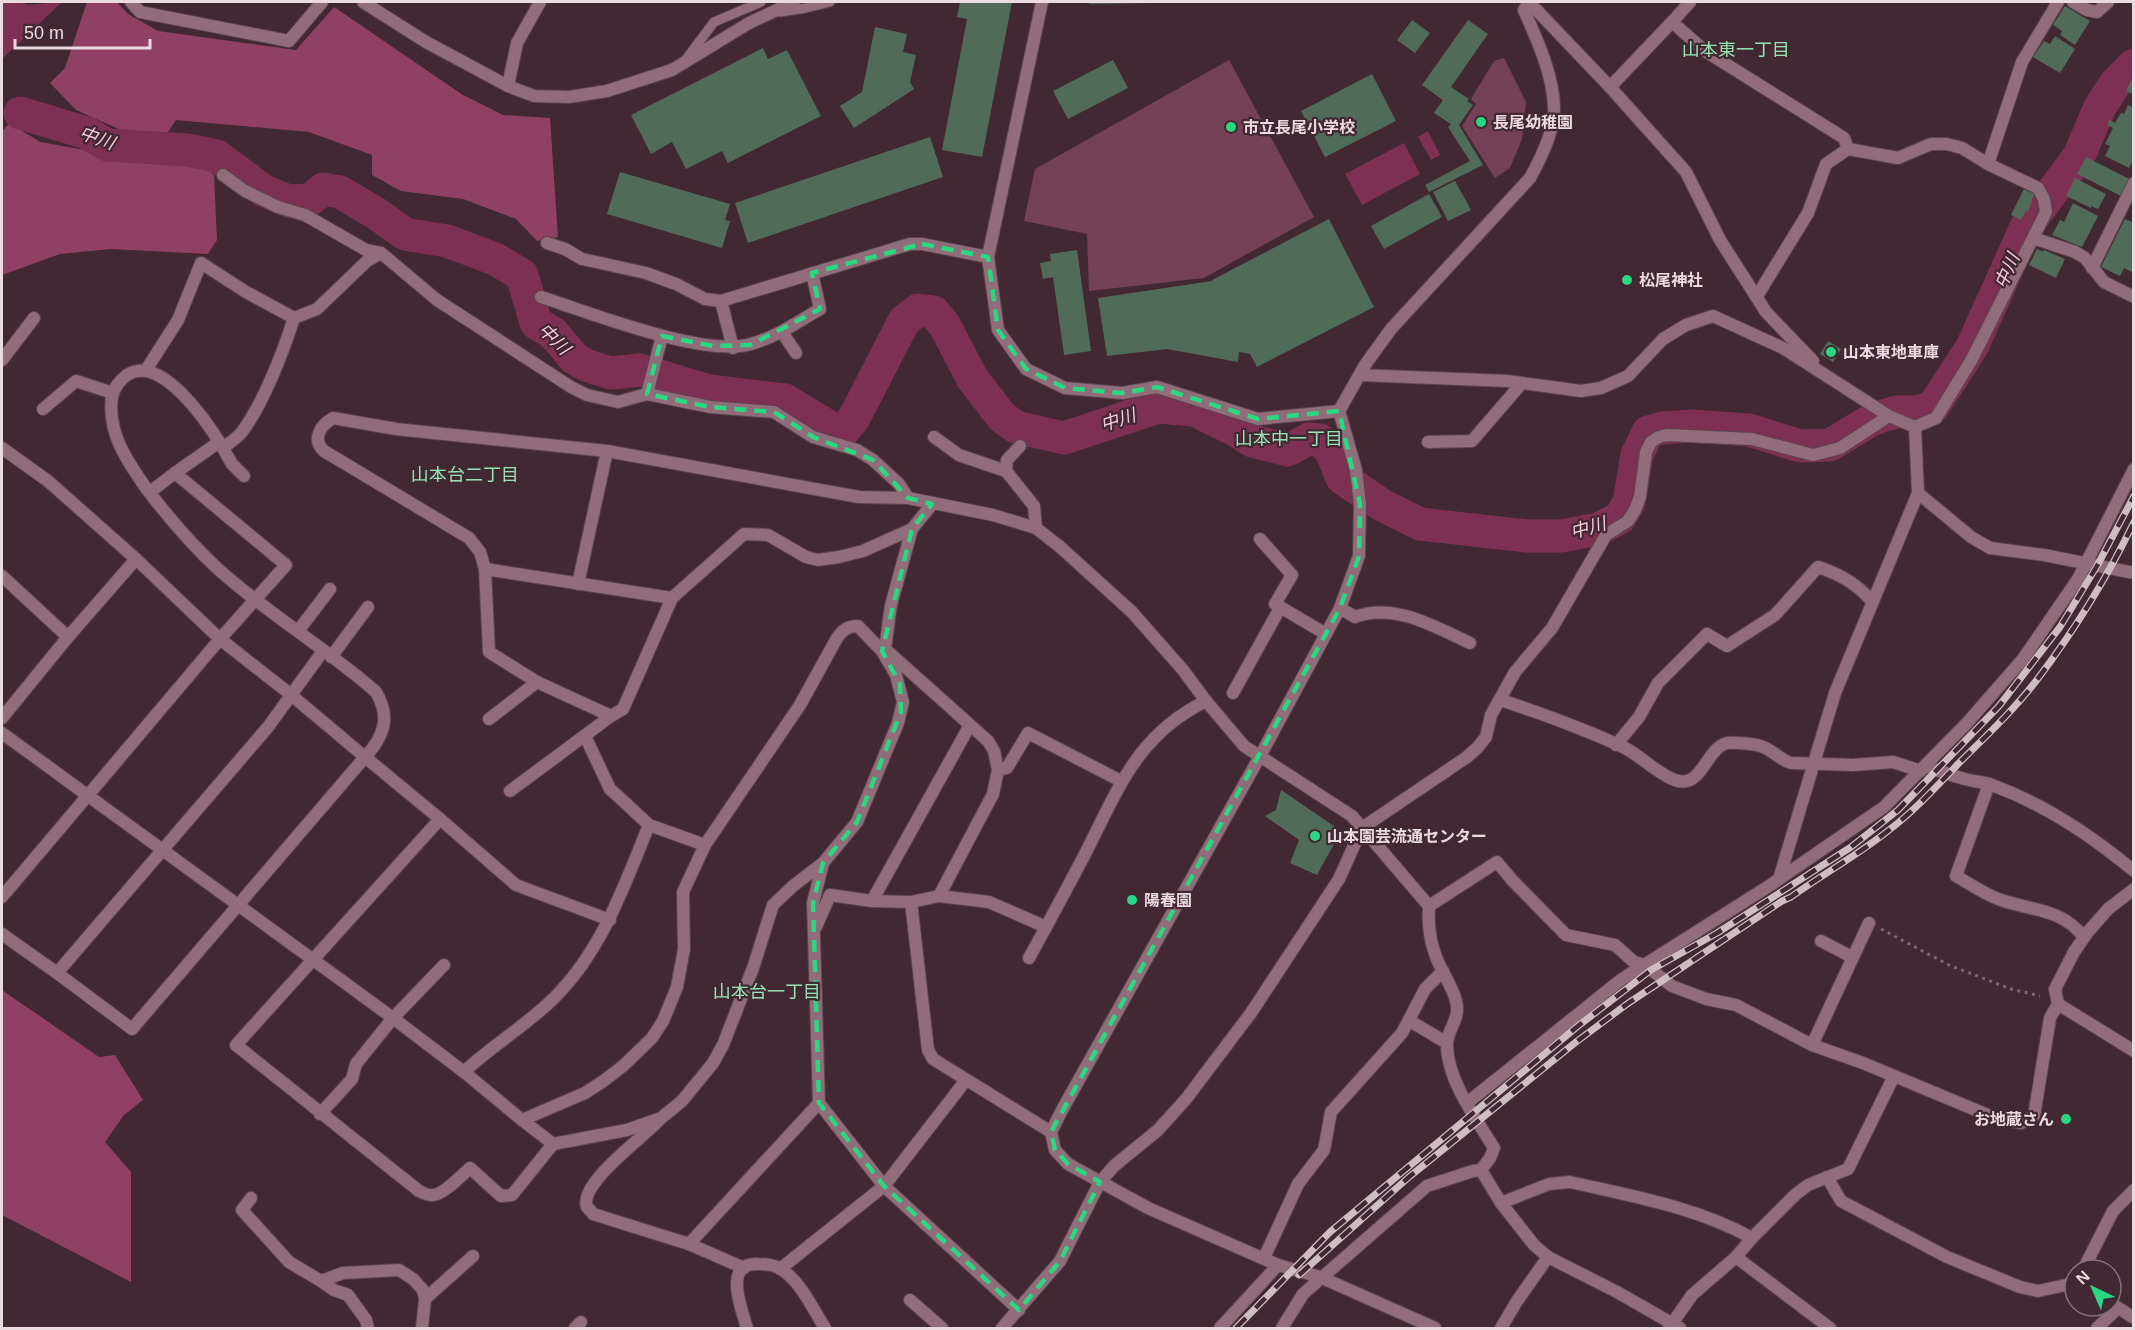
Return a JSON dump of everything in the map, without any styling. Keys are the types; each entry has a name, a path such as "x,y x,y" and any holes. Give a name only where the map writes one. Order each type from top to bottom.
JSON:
{"street":[{"path":"131,2 140,12 289,41 322,2"},
{"path":"363,2 426,42 508,86 534,96 569,97 607,91 672,70 769,13 794,2"},
{"path":"508,86 517,43 540,2"},
{"path":"1042,2 988,257 998,330 1026,369 1065,388 1122,393 1157,387 1258,419 1339,411"},
{"path":"1435,1329 1320,1277 1278,1264 1148,1208 1068,1164 1055,1150 1051,1132 1340,608 1359,556 1360,504 1356,470 1339,411 1391,329 1530,178 1540,161 1554,109 1545,59 1524,10 1529,2 1610,87 1686,172 1720,240 1766,312 1826,375"},
{"path":"1610,87 1690,2"},
{"path":"2073,2 2097,12 2108,2"},
{"path":"1988,164 2022,62 2054,4"},
{"path":"1672,22 1705,51 1844,138 1848,149"},
{"path":"1360,375 1522,383 1581,391 1601,388 1628,376 1663,339 1686,325 1713,316 1783,348 1889,416 1915,427 1936,418 1972,359 2046,212 2044,200 2038,188 1988,164 1962,148 1947,144 1932,144 1898,158 1848,149 1826,164 1808,213 1757,296"},
{"path":"223,175 245,191 278,207 305,215 366,250 381,253 437,300 571,387 587,395 618,402 647,393 710,406 774,412 813,437 856,450 873,460 899,484 908,498"},
{"path":"2092,268 2133,183"},
{"path":"2033,238 2075,252 2085,258 2104,282 2133,297"},
{"path":"547,243 565,249 582,259 646,273 676,284 705,299 722,301 910,244 922,244 988,257"},
{"path":"146,370 178,320 201,263 246,292 294,318 317,309 367,261 381,253"},
{"path":"542,297 663,336 733,348 750,345 782,332 820,309 812,273"},
{"path":"722,301 733,348"},
{"path":"2,360 34,318"},
{"path":"150,492 175,473 240,434 254,412 284,349 294,318"},
{"path":"782,332 796,353"},
{"path":"647,393 663,336"},
{"path":"2,934 132,1029 377,744 385,721 384,710 376,692 219,570 195,546 122,454 111,403 116,385 135,370 146,370 164,378 183,394 221,445 232,464 244,476"},
{"path":"43,410 76,381 113,393"},
{"path":"1428,442 1472,441 1522,383"},
{"path":"1002,1329 1060,1261 1100,1182 1114,1166 1158,1130 1186,1099 1251,1012 1339,879 1362,828 1441,775 1478,747 1486,737 1491,715 1515,672 1552,628 1606,535 1628,521 1635,510 1640,497 1646,452 1651,442 1667,435 1752,439 1803,454 1813,454 1839,448 1889,416"},
{"path":"611,716 537,682 489,652 485,569 480,552 469,538 324,451 320,447 317,436 320,428 333,418 396,429 607,451 859,497 908,498 993,515 1036,528 1132,612 1183,670 1244,746 1259,758 1352,816 1429,906 1428,925 1434,952 1459,1011 1447,1043 1452,1071 1467,1103 1494,1148 1481,1170 1427,1186 1320,1277 1303,1294 1282,1329"},
{"path":"1779,879 1834,693 1918,493 1915,427"},
{"path":"934,437 959,455 1006,471 1034,506 1036,528"},
{"path":"1006,471 1007,460 1020,447"},
{"path":"2,448 48,481 136,559 220,639 366,757 516,885 610,920"},
{"path":"578,584 607,451"},
{"path":"1467,1103 1622,979 1779,879 1884,807 1967,723 2023,659 2078,579 2133,469"},
{"path":"2,897 220,639 286,565 175,473"},
{"path":"1918,493 1971,537 1990,548 2133,573"},
{"path":"744,1268 688,1244 593,1214 587,1208 586,1198 593,1185 618,1156 682,1101 713,1063 723,1045 753,968 772,906 823,863 856,822 901,712 903,702 900,684 884,650 891,605 912,529 933,503"},
{"path":"510,791 623,709 672,598 744,534 768,535 806,557 818,560 863,551 912,529"},
{"path":"1260,539 1292,575 1275,604 1326,634"},
{"path":"2,718 136,559"},
{"path":"1616,745 1639,717 1658,683 1707,634 1727,646 1775,615 1818,567 1838,574 1858,586 1872,602"},
{"path":"485,569 672,598"},
{"path":"2,576 68,637"},
{"path":"298,631 330,589"},
{"path":"57,973 268,727 290,694 368,607"},
{"path":"1233,693 1280,608"},
{"path":"1340,608 1355,617 1369,611 1386,611 1419,620 1470,643"},
{"path":"522,1120 575,1098 602,1082 623,1066 652,1038 663,1021 677,987 684,949 683,892 705,845 800,705 844,629 850,626 858,626 988,741 994,750 998,770 993,794 939,896"},
{"path":"489,719 537,682"},
{"path":"1501,700 1562,720 1626,749 1676,781 1692,779 1716,750 1728,742 1763,746 1783,761 1791,763 1853,765 1893,762 1989,784 2062,819 2107,848 2133,871"},
{"path":"1029,958 1121,781 1138,755 1161,731 1184,712 1206,701"},
{"path":"872,901 970,725"},
{"path":"2,733 393,1018 553,1144"},
{"path":"998,770 1007,768 1028,733 1121,781"},
{"path":"585,736 610,789 649,825 705,845"},
{"path":"1989,784 1956,876 2001,900 2033,907 2066,921 2075,926 2084,937"},
{"path":"440,819 236,1045 419,1191 435,1196 470,1168 501,1196 512,1195 553,1144 627,1130 661,1118"},
{"path":"464,1072 556,995 596,946 610,920 649,825"},
{"path":"1429,906 1497,862 1566,935 1615,945 1634,962 1645,964 1671,986 1706,999 1736,1005 1812,1045 1995,1118 2021,1123 2034,1116 2050,1018 2058,1004 2055,989 2084,937 2108,909 2133,889"},
{"path":"823,863 813,903 819,1103 884,1186 1019,1310"},
{"path":"814,931 830,895 872,901 911,902 939,896 989,902 1046,927"},
{"path":"911,902 928,1050 933,1059 1051,1132"},
{"path":"1812,1045 1869,922"},
{"path":"1821,941 1852,957"},
{"path":"321,1114 352,1079 356,1064 393,1018 444,965"},
{"path":"1264,1258 1298,1184 1324,1150 1330,1112 1402,1033 1425,989 1443,971"},
{"path":"2058,1004 2133,1051"},
{"path":"1410,1021 1447,1043"},
{"path":"1481,1170 1501,1203 1534,1245 1548,1257 1617,1292 1674,1327 1692,1295 1736,1257 1796,1194 1808,1185 1848,1169 1894,1076"},
{"path":"780,1269 884,1186 966,1080"},
{"path":"688,1244 819,1103"},
{"path":"1827,1177 1841,1201 1947,1257 2020,1287 2038,1291 2063,1286"},
{"path":"1501,1203 1550,1184 1569,1182 1697,1213 1730,1226 1752,1238"},
{"path":"2089,1258 2113,1211 2133,1190"},
{"path":"251,1198 242,1210 289,1262 334,1290 348,1295 366,1320 368,1329"},
{"path":"425,1299 473,1256"},
{"path":"1501,1329 1517,1301 1548,1257"},
{"path":"1736,1257 1822,1326"},
{"path":"747,1329 736,1286 738,1276 744,1268 753,1264 767,1264 780,1269 810,1302 825,1329"},
{"path":"1220,1329 1278,1264"},
{"path":"321,1281 343,1273 399,1270 413,1279 423,1290 425,1299 422,1329"},
{"path":"910,1300 942,1329"}],"lane":[{"path":"684,62 714,22 761,2"},
{"path":"769,13 830,2"}],"path":[{"path":"1869,922 1949,965 2011,989 2038,994 2058,1004"}],"highlighted area":[{"path":"922,244 988,257 998,330 1026,369 1065,388 1122,393 1157,387 1258,419 1339,411 1360,504 1359,556 1340,608 1051,1132 1055,1150 1068,1164 1100,1182 1060,1261 1019,1310 884,1186 819,1103 813,903 823,863 857,822 901,712 900,684 882,651 912,529 932,504 908,498 873,460 813,437 774,412 710,407 647,394 662,336 713,346 750,345 820,309 812,273"}],"shaded area":[{"path":"2,2 21,2 27,5 62,2 2,59"},
{"path":"87,2 117,2 128,14 158,31 296,50 334,7 463,95 503,115 550,118 558,237 537,241 516,219 463,199 401,191 372,175 372,155 309,132 176,120 164,138 123,131 76,110 50,83 65,68"},
{"path":"1504,58 1526,102 1522,139 1510,168 1495,178 1462,126 1476,104 1471,99 1494,61"},
{"path":"1229,60 1314,217 1204,278 1089,291 1087,234 1024,221 1035,169"},
{"path":"10,123 40,142 125,157 204,161 214,176 217,240 208,254 111,249 60,254 2,275 2,131"},
{"path":"1428,131 1440,155 1431,160 1418,137"},
{"path":"1404,143 1420,174 1362,205 1345,174"},
{"path":"2,990 99,1057 115,1055 143,1100 124,1115 105,1142 131,1172 131,1282 2,1215"}],"building":[{"path":"960,2 1012,2 982,157 942,150 967,19 957,17"},
{"path":"1089,2 1156,2 1156,3 1089,4"},
{"path":"2065,6 2090,21 2075,45 2060,35 2062,31 2053,25"},
{"path":"1412,20 1430,33 1415,53 1397,40"},
{"path":"1468,20 1488,34 1451,87 1469,99 1467,101 1473,105 1459,125 1483,165 1429,192 1425,185 1470,161 1448,127 1451,124 1434,113 1443,100 1422,85"},
{"path":"875,27 907,34 903,52 916,55 910,82 914,89 854,128 840,106 862,92"},
{"path":"2055,36 2075,49 2060,73 2033,57 2044,41 2050,44"},
{"path":"763,48 768,59 787,50 821,116 728,163 722,151 686,169 672,142 651,154 631,115"},
{"path":"1113,60 1128,88 1068,119 1053,91"},
{"path":"1372,74 1396,121 1325,157 1301,111"},
{"path":"2134,75 2134,95 2126,91"},
{"path":"2128,105 2134,108 2134,158 2129,168 2105,156 2110,146 2105,144 2113,128 2107,125 2109,120 2115,123 2121,113 2124,114"},
{"path":"930,137 943,177 748,243 735,203"},
{"path":"2086,157 2131,180 2123,197 2077,174"},
{"path":"620,172 730,204 725,220 730,221 722,248 607,214"},
{"path":"2075,178 2106,194 2098,209 2066,196"},
{"path":"1455,181 1471,210 1448,221 1433,192"},
{"path":"2024,189 2034,194 2028,212 2026,211 2021,220 2011,215"},
{"path":"1429,194 1442,217 1384,249 1371,226"},
{"path":"2073,203 2098,216 2082,247 2052,235 2060,220 2064,222"},
{"path":"1329,219 1374,307 1257,367 1250,354 1239,352 1238,362 1167,349 1107,356 1098,298 1212,281"},
{"path":"2125,219 2134,223 2134,273 2124,268 2120,276 2101,267"},
{"path":"2037,249 2065,259 2056,278 2029,265"},
{"path":"1077,250 1091,351 1064,355 1053,277 1043,279 1040,263 1051,261 1050,254"},
{"name":"山本東地車庫","path":"1828,341 1841,349 1833,362 1820,354"},
{"name":"山本園芸流通センター","path":"1281,790 1341,831 1317,875 1290,863 1299,840 1265,816 1276,810"}],"waterway":[{"name":"中川","path":"20,113 87,133 107,145 187,150 217,156 264,191 289,201 310,200 323,189 340,192 405,234 447,241 495,259 522,275 536,323 553,333 575,359 588,366 611,373 640,370 709,391 785,400 833,429 844,430 854,418 904,321 918,310 934,312 945,326 972,378 1002,417 1016,427 1064,438 1158,407 1194,410 1252,441 1288,450 1309,439 1320,440 1331,451 1342,478 1382,505 1420,524 1527,536 1561,536 1598,529 1620,518 1629,502 1637,455 1648,432 1662,428 1691,426 1749,430 1800,446 1830,445 1873,419 1896,412 1916,412 1933,407 1972,347 2026,227 2079,156 2100,107 2115,84 2134,65"}],"railway":[{"path":"1236,1328 1330,1232 1578,1026 1651,970 1717,933 1851,847 1898,810 1999,706 2060,627 2097,566 2134,496"},
{"path":"1299,1275 1409,1177 1576,1042 1627,1004 1865,848 1907,815 1998,724 2036,681 2089,604 2134,522"}],"place":[{"name":"長尾幼稚園","path":"1481,122"},
{"name":"市立長尾小学校","path":"1231,127"},
{"name":"松尾神社","path":"1627,280"},
{"name":"山本東地車庫","path":"1831,352"},
{"name":"山本園芸流通センター","path":"1315,836"},
{"name":"陽春園","path":"1132,900"},
{"name":"お地蔵さん","path":"2066,1119"}],"district":[{"name":"山本東一丁目","path":"1736,50"},
{"name":"山本中一丁目","path":"1289,439"},
{"name":"山本台二丁目","path":"465,475"},
{"name":"山本台一丁目","path":"767,992"}]}
